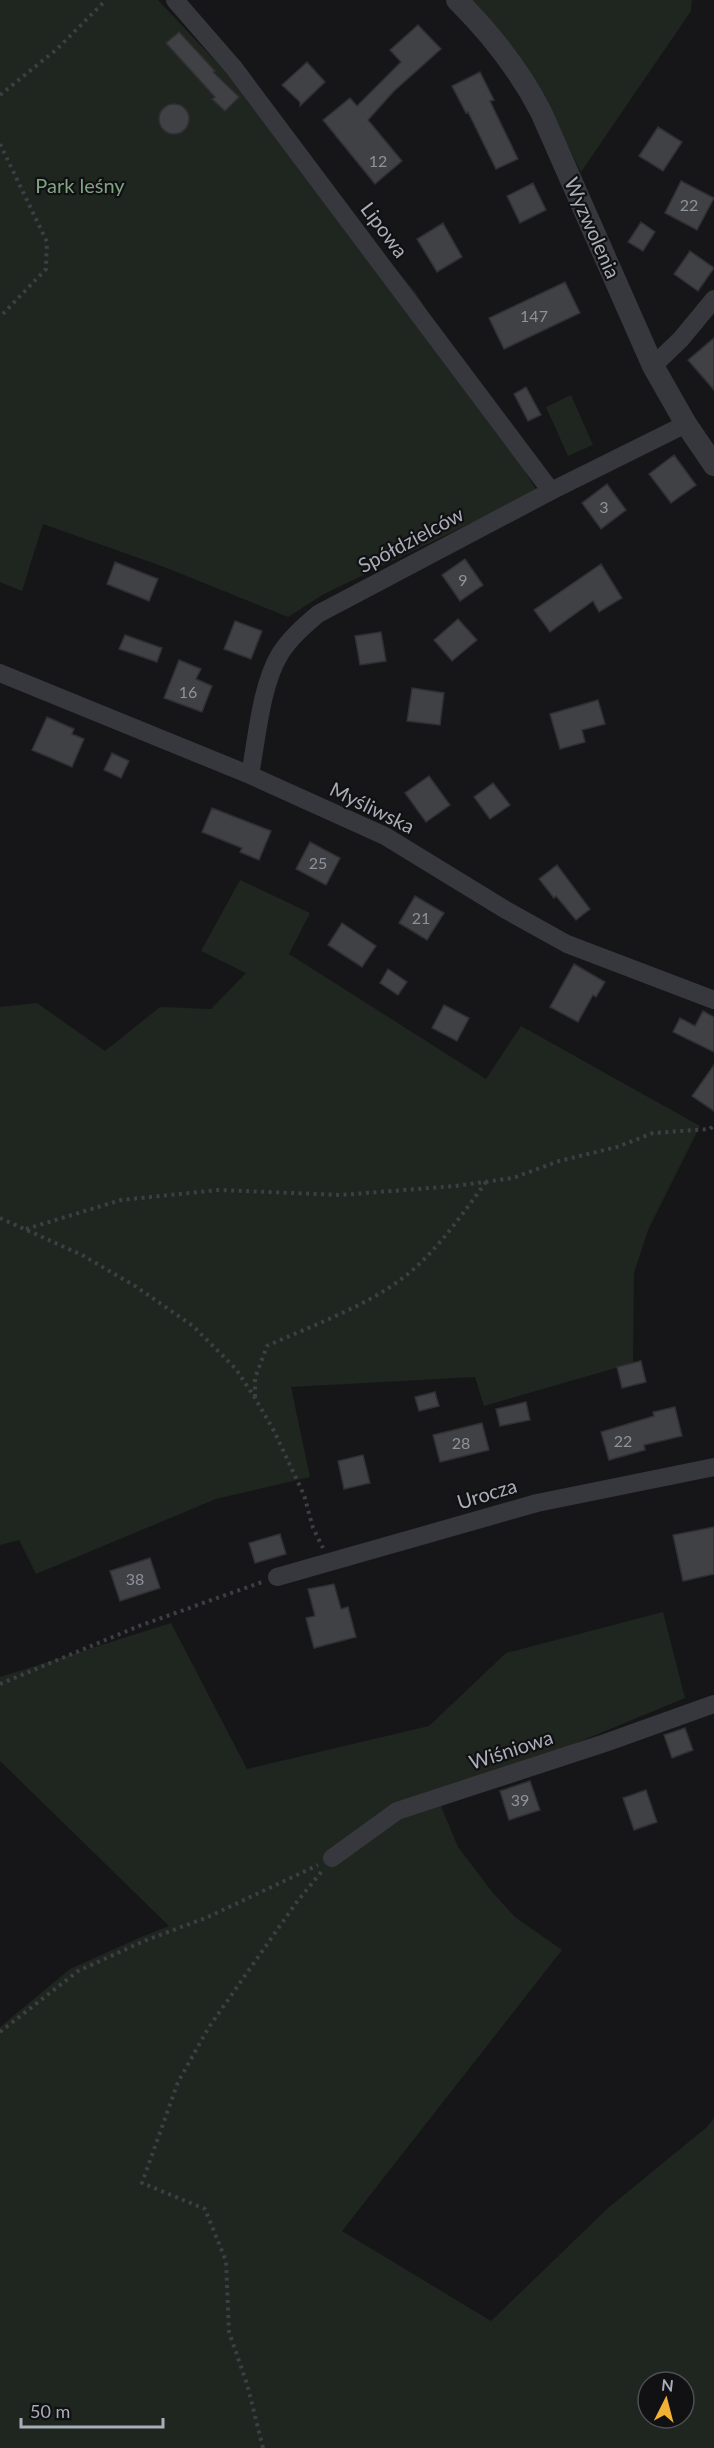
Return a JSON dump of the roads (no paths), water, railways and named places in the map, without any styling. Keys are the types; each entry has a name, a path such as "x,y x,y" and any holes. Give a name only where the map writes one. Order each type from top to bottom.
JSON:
{"street":[{"name":"Lipowa","path":"175,0 234,68 551,491"},
{"name":"Wyzwolenia","path":"456,0 491,36 526,83 541,112 653,366 686,424 714,465"},
{"path":"653,366 681,339 714,299"},
{"name":"Spółdzielców","path":"250,775 270,677 280,654 296,633 318,614 551,491 686,424"},
{"name":"Myśliwska","path":"0,673 250,775 384,836 567,944 714,1000"},
{"name":"Urocza","path":"277,1577 537,1503 714,1467"},
{"name":"Wiśniowa","path":"332,1858 397,1811 605,1743 714,1704"}],"park label":[{"name":"Park leśny","path":"80,186"}]}
